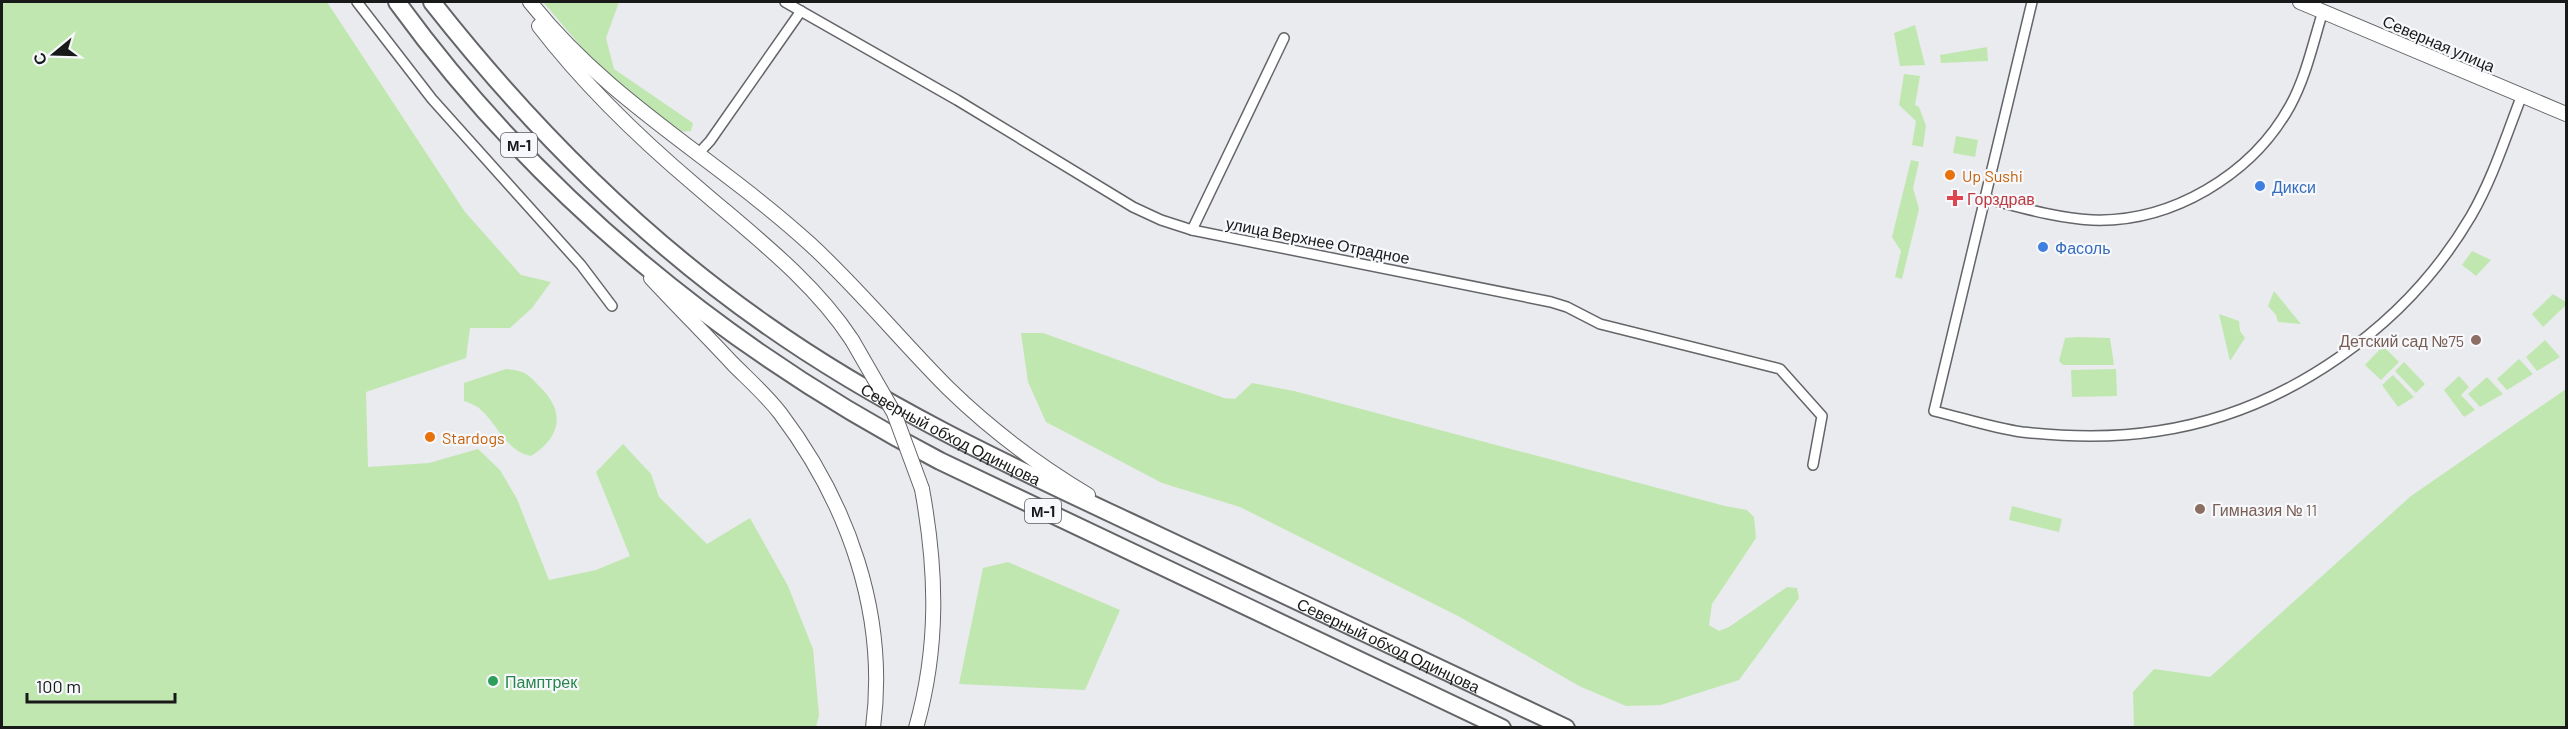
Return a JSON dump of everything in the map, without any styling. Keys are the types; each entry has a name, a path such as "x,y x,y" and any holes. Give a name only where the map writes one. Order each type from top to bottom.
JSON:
{"highway":[{"name":"Северный обход Одинцова","path":"397,2 488,112 564,192 616,240 734,335 871,424 1021,500 1502,728"},
{"name":"Северный обход Одинцова","path":"432,2 508,94 577,166 634,220 732,301 829,367 894,405 1169,540 1566,728"}],"main road":[{"path":"522,2 558,51 603,102 787,265 819,298 852,340 894,413 922,489 932,544 934,622 927,686 916,728"},
{"path":"530,2 567,45 641,112 809,244 949,388 984,420 1068,483 1169,540"},
{"name":"Северная улица","path":"2300,2 2566,114"},
{"path":"616,240 778,411 808,454 846,525 861,569 870,619 876,672 873,728"}],"street":[{"path":"357,2 448,117 581,265 612,306"},
{"name":"улица Верхнее Отрадное","path":"786,2 947,94 1133,207 1161,220 1192,230 1551,302 1567,307 1600,324 1780,369 1822,416 1813,465"},
{"path":"2032,2 1934,411 2002,428 2044,434 2121,435 2174,428 2248,406 2301,381 2350,349 2394,312 2430,275 2470,219 2498,159 2522,95"},
{"path":"697,155 710,141 801,11"},
{"path":"1984,198 2054,215 2095,220 2137,215 2196,196 2234,171 2275,128 2290,106 2300,84 2323,11"},
{"path":"1192,230 1284,38"}],"green space":[{"path":"2,2 327,2 465,212 521,275 551,282 532,308 510,328 470,328 466,358 366,392 368,467 429,463 478,449 500,470 517,499 549,580 596,570 630,556 596,472 623,444 651,474 659,497 707,544 750,518 788,586 813,649 819,715 816,727 2,727"},
{"path":"543,2 619,2 606,38 614,69 693,123 691,131 675,132 598,66"},
{"path":"1915,25 1925,65 1900,66 1894,33"},
{"path":"1987,47 1988,61 1941,63 1940,55"},
{"path":"1904,74 1920,76 1915,105 1919,107 1926,126 1923,147 1912,145 1916,121 1899,105"},
{"path":"1956,136 1978,140 1975,157 1953,153"},
{"path":"1911,160 1919,162 1913,188 1919,209 1902,279 1895,277 1901,251 1892,237"},
{"path":"2472,251 2491,260 2476,276 2462,265"},
{"path":"2274,291 2301,324 2278,322 2276,315 2268,306"},
{"path":"2553,294 2566,302 2566,305 2543,327 2532,314"},
{"path":"2219,314 2239,321 2240,331 2245,338 2230,361"},
{"path":"1021,333 1043,333 1224,398 1235,399 1252,383 1294,391 1747,510 1754,517 1756,538 1712,604 1709,625 1719,631 1729,627 1787,587 1797,588 1799,598 1739,680 1661,705 1626,706 1579,686 1460,617 1240,507 1162,483 1046,422 1028,382"},
{"path":"2065,338 2110,338 2114,365 2063,365 2059,361"},
{"path":"2545,340 2560,357 2537,371 2526,357"},
{"path":"2383,346 2399,362 2381,380 2365,365"},
{"path":"2519,359 2533,374 2507,390 2497,379"},
{"path":"2404,362 2425,384 2416,393 2395,371"},
{"path":"506,369 529,376 549,397 554,407 556,425 554,433 541,449 531,456 515,449 479,408 464,401 464,383"},
{"path":"2116,369 2117,396 2072,397 2071,370"},
{"path":"2393,375 2414,397 2398,407 2382,385"},
{"path":"2459,376 2469,387 2461,395 2475,410 2464,417 2444,390"},
{"path":"2487,377 2503,394 2480,407 2468,394"},
{"path":"2566,389 2566,727 2134,727 2133,692 2154,669 2210,677 2411,496"},
{"path":"2012,506 2062,519 2059,532 2009,520"},
{"path":"1008,562 1120,610 1085,690 959,684 983,568"}],"place":[{"name":"Up Sushi","path":"1950,175"},
{"name":"Дикси","path":"2260,186"},
{"name":"Горздрав","path":"1955,198"},
{"name":"Фасоль","path":"2043,247"},
{"name":"Детский сад №75","path":"2476,340"},
{"name":"Stardogs","path":"430,437"},
{"name":"Гимназия № 11","path":"2200,509"},
{"name":"Памптрек","path":"493,681"}]}
